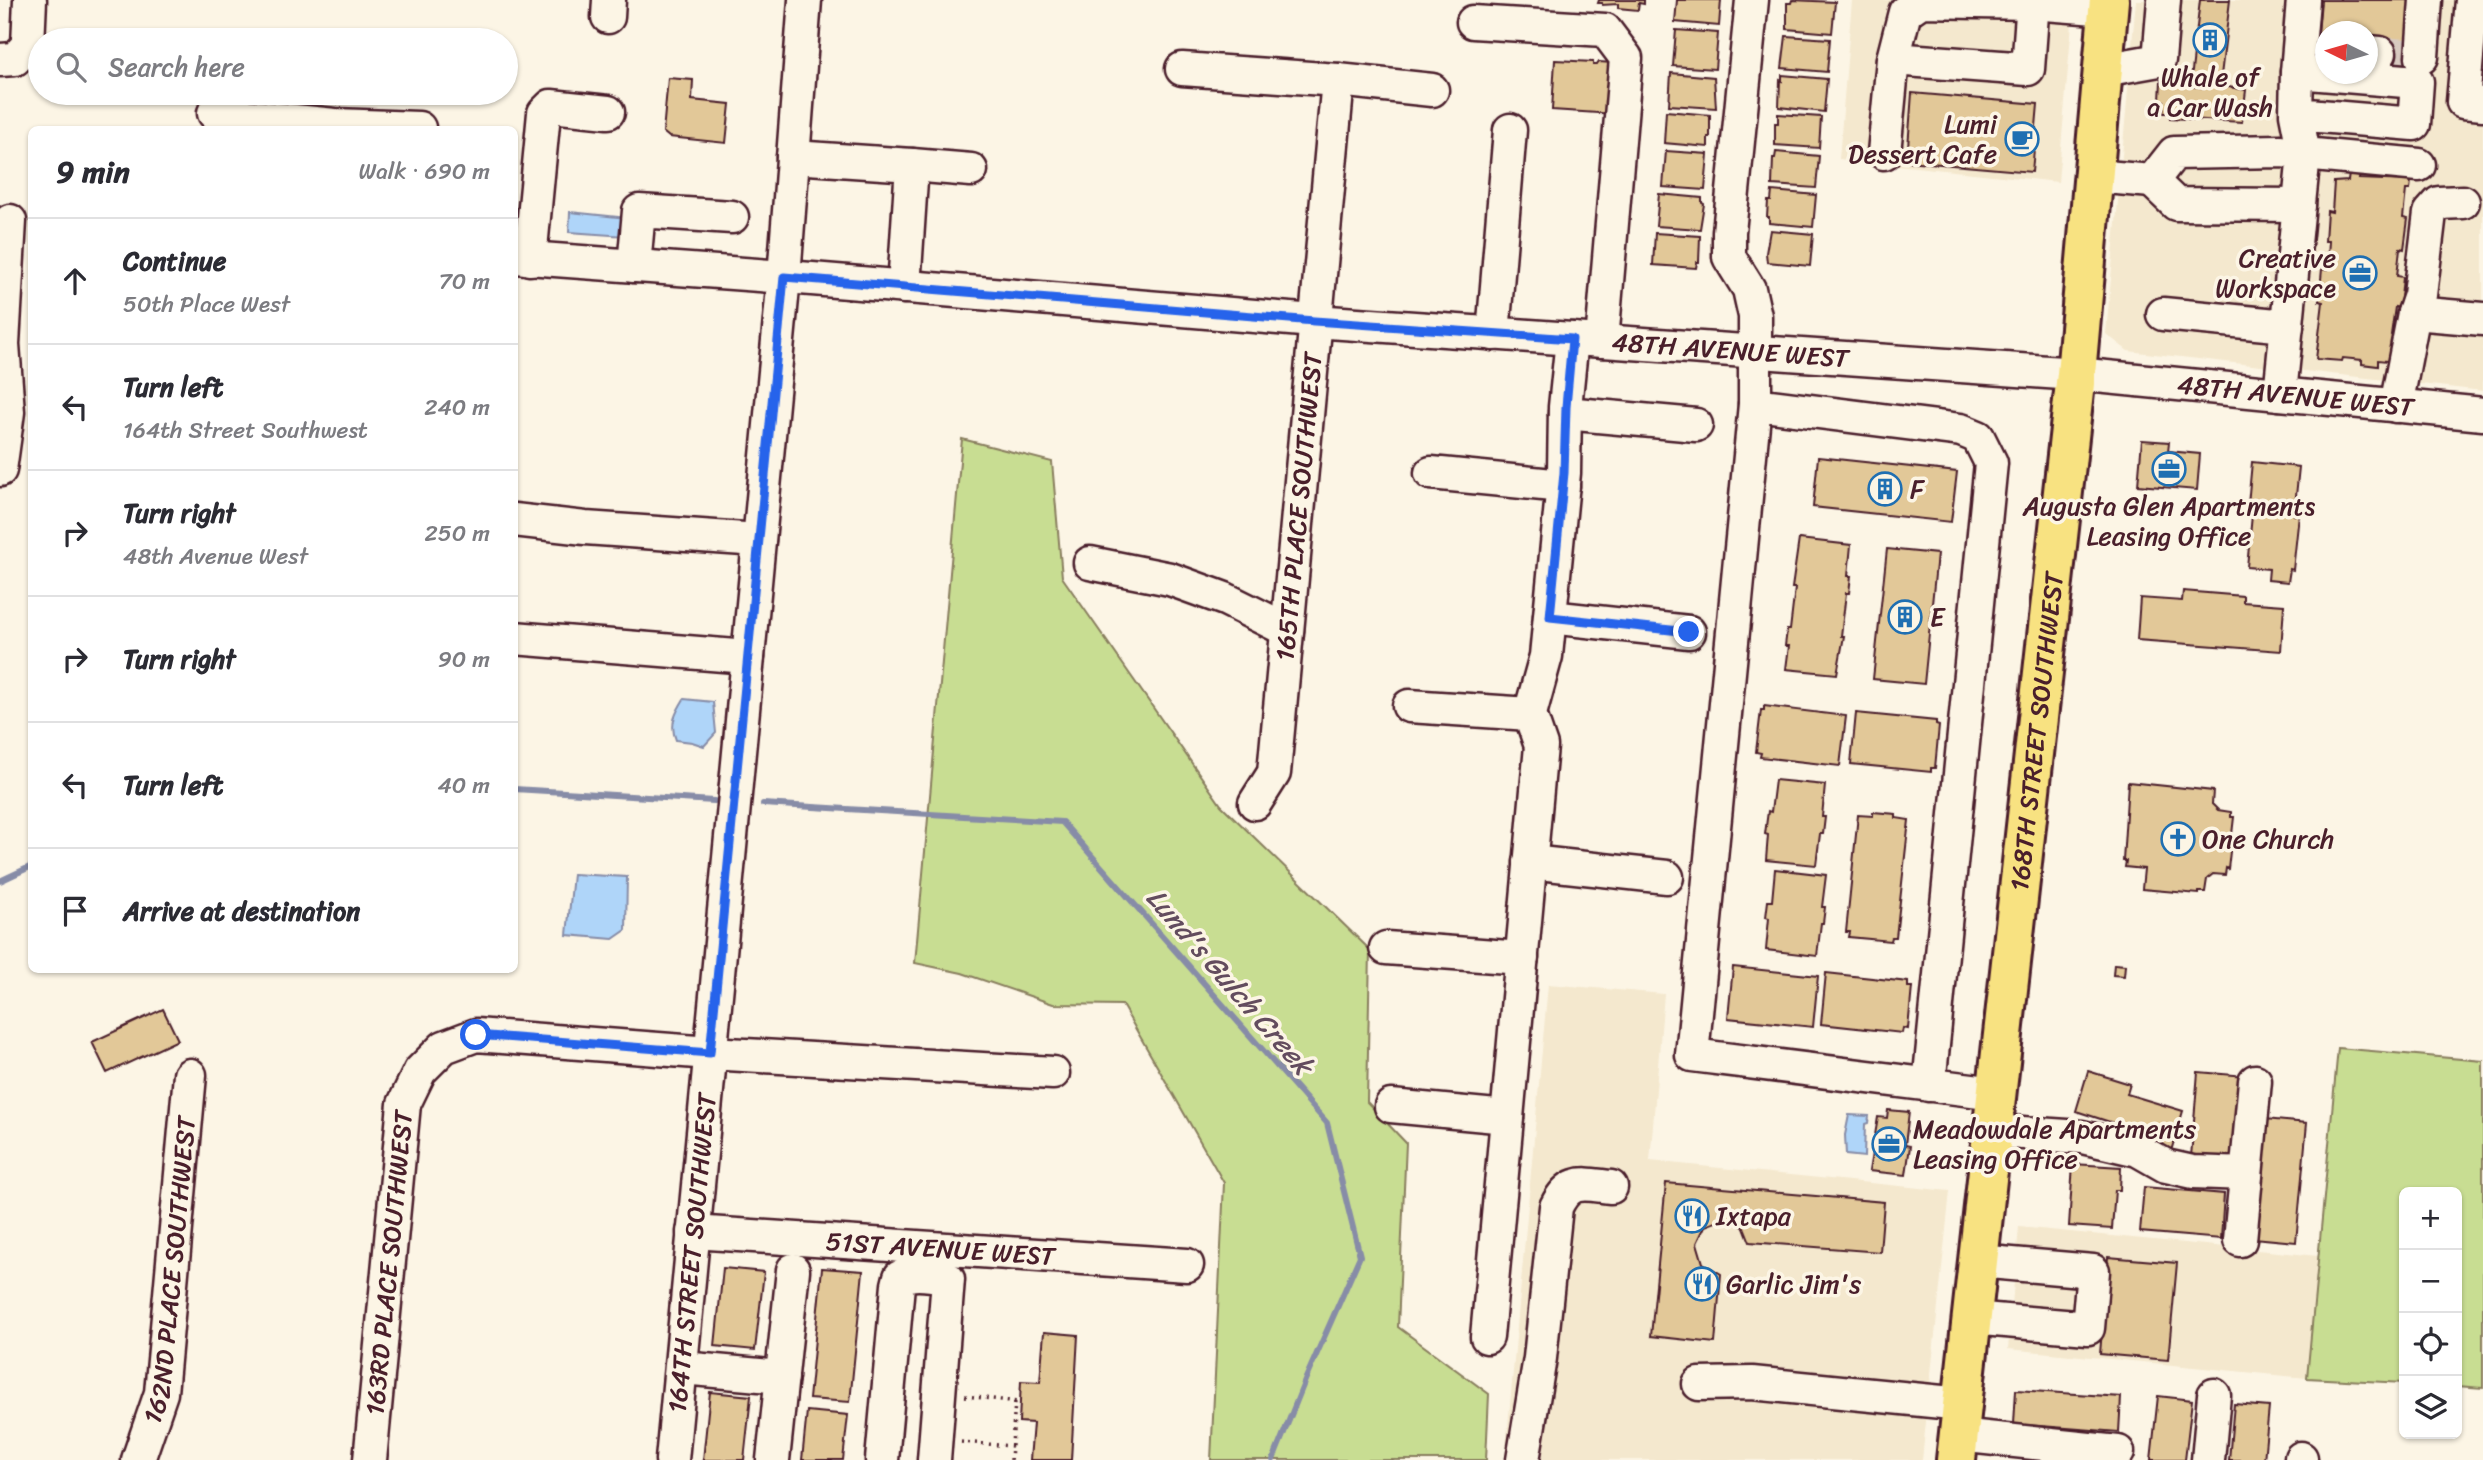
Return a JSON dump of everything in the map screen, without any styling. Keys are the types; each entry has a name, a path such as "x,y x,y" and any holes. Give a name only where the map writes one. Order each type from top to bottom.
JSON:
{"main road":[{"name":"168TH STREET SOUTHWEST","path":"1959,1433 2076,374 2109,4"}],"street":[{"path":"29,28 30,0"},
{"name":"164TH STREET SOUTHWEST","path":"672,1460 784,277 805,0"},
{"path":"1752,0 1729,233 1729,257 1749,289 1755,316 1755,404 1692,1055 1996,1093"},
{"path":"2103,70 2159,60 2164,0"},
{"path":"2280,394 2304,154 2296,114 2307,57 2303,0"},
{"path":"2296,114 2414,124 2399,60 2426,0"},
{"path":"2472,0 2463,102 2483,104"},
{"path":"1884,153 1893,60 1905,12 1921,1 2109,4"},
{"path":"1893,60 2028,69 2033,1"},
{"path":"1473,22 1539,13 1605,30 1626,58 1587,340 1565,413 1563,486 1546,656 1530,714 1541,746 1487,1337"},
{"path":"0,60 15,59 28,45"},
{"path":"2307,57 2399,60"},
{"path":"1182,69 1432,90"},
{"name":"165TH PLACE SOUTHWEST","path":"1255,803 1274,773 1338,80"},
{"path":"522,258 544,113 551,106 608,112"},
{"path":"214,113 326,126"},
{"path":"1493,334 1510,130"},
{"path":"2151,181 2174,153 2281,151 2418,165"},
{"path":"793,157 971,170"},
{"path":"904,287 912,165"},
{"path":"2094,176 2151,181 2176,204 2299,205"},
{"path":"2396,406 2413,313 2420,295 2430,213 2440,203 2463,202"},
{"path":"634,266 639,211 732,217"},
{"path":"0,470 8,412 3,344 14,221"},
{"name":"48TH AVENUE WEST","path":"522,258 1314,321 2076,374 2483,415"},
{"path":"2413,313 2483,319"},
{"path":"2163,314 2287,326"},
{"path":"1755,404 1961,430 1979,437 1991,463 1928,1085"},
{"path":"1565,413 1696,425"},
{"path":"1430,472 1563,486"},
{"path":"518,520 584,528 759,540"},
{"path":"1090,563 1170,579 1225,599 1287,630"},
{"path":"1550,617 1689,632"},
{"path":"518,638 748,657"},
{"path":"1409,706 1530,714"},
{"path":"1530,862 1667,877"},
{"path":"1386,947 1522,958"},
{"name":"163RD PLACE SOUTHWEST","path":"370,1460 404,1104 420,1071 444,1047 476,1035 710,1053 1053,1073"},
{"name":"162ND PLACE SOUTHWEST","path":"138,1460 160,1393 190,1075"},
{"path":"2241,1240 2255,1081"},
{"path":"1391,1106 1507,1117"},
{"path":"1992,1131 2082,1137 2138,1150 2166,1166 2193,1172 2245,1174"},
{"path":"1523,1460 1540,1357 1556,1207 1568,1188 1578,1184 1611,1186"},
{"name":"51ST AVENUE WEST","path":"693,1232 1187,1265"},
{"path":"1971,1318 2088,1328 2093,1271 1978,1261"},
{"path":"773,1460 793,1270"},
{"path":"882,1460 898,1285 900,1277 907,1274 942,1276 948,1279 947,1451"},
{"path":"682,1368 782,1377"},
{"path":"1699,1384 1752,1383 1959,1433 2118,1452"},
{"path":"2208,1460 2214,1395"}],"path":[{"path":"963,1396 1017,1401 1011,1460"},
{"path":"947,1451 1012,1446"}],"shaded area":[{"path":"1852,0 2074,0 2058,182 1839,159"},
{"path":"2136,0 2483,0 2483,391 2128,351 2106,334"},
{"path":"1548,984 1664,994 1650,1161 1950,1191 1922,1460 1505,1460"},
{"path":"2019,1227 2318,1256 2307,1378 2008,1349"}],"green space":[{"path":"962,439 1052,462 1062,577 1221,805 1370,950 1367,1102 1406,1143 1398,1327 1489,1394 1486,1460 1211,1460 1224,1183 1122,1005 1053,1004 962,973 915,963"},
{"path":"2338,1048 2483,1061 2483,1388 2462,1386 2462,1187 2399,1187 2399,1383 2307,1378"}],"water":[{"path":"570,212 627,218 625,236 569,232"},
{"path":"684,699 713,702 716,733 704,746 676,740 673,723"},
{"path":"573,874 627,877 626,930 613,939 567,935"},
{"path":"1849,1115 1869,1116 1868,1123 1865,1124 1864,1157 1846,1155 1845,1135"}],"building":[{"path":"1599,0 1644,0 1644,4 1639,3 1638,10 1618,8 1618,4 1602,5 1598,3"},
{"path":"1677,0 1721,0 1719,26 1675,22"},
{"path":"1792,0 1835,2 1832,33 1787,29 1787,3"},
{"name":"Whale of a Car Wash","path":"2200,0 2230,0 2220,84 2191,80"},
{"path":"2321,0 2423,0 2409,30 2407,58 2380,56 2378,21 2319,21"},
{"path":"1676,30 1718,33 1715,69 1673,66"},
{"path":"1786,36 1830,39 1827,72 1782,68"},
{"path":"1555,60 1593,62 1593,65 1599,62 1612,63 1613,114 1552,110"},
{"path":"1671,73 1714,77 1716,108 1669,105"},
{"path":"1782,75 1827,79 1824,112 1779,107"},
{"path":"668,78 693,80 692,100 730,104 726,143 669,137 663,132"},
{"path":"2161,80 2188,81 2187,86 2210,88 2211,84 2246,90 2242,122 2170,118 2170,113 2163,113 2164,101 2160,101"},
{"path":"1912,93 2038,104 2032,172 1907,161"},
{"path":"1666,111 1710,115 1708,147 1664,143"},
{"path":"1778,114 1821,117 1819,148 1775,145 1775,123 1778,123"},
{"path":"1666,151 1708,154 1705,190 1663,187"},
{"path":"1776,152 1819,156 1816,188 1772,185 1773,158"},
{"name":"Creative Workspace","path":"2349,174 2360,175 2359,179 2411,181 2410,190 2406,190 2403,218 2408,219 2404,249 2400,248 2397,276 2403,277 2400,308 2395,307 2391,335 2399,336 2396,362 2378,360 2378,366 2362,364 2362,360 2316,359 2323,302 2319,301 2322,269 2327,270 2327,211 2332,212 2334,182 2348,181"},
{"path":"1772,191 1816,195 1813,227 1769,223 1768,201 1771,201"},
{"path":"1659,194 1702,198 1704,204 1700,229 1656,226"},
{"path":"1770,230 1813,234 1810,266 1767,262"},
{"path":"1655,233 1700,236 1699,262 1696,268 1653,265"},
{"name":"Augusta Glen Apartments Leasing Office","path":"2142,440 2169,442 2168,451 2200,454 2197,490 2138,485"},
{"name":"F","path":"1818,457 1957,472 1951,522 1813,507"},
{"path":"2252,462 2299,467 2294,515 2299,515 2293,570 2290,569 2288,582 2268,580 2269,569 2247,567 2252,515 2247,515"},
{"path":"1799,539 1851,545 1848,576 1851,576 1849,593 1846,593 1841,636 1844,636 1837,674 1786,669 1789,646 1785,646 1787,630 1790,630 1795,588 1792,588"},
{"name":"E","path":"1887,549 1937,554 1924,684 1873,679"},
{"path":"2183,591 2243,596 2243,602 2284,605 2281,651 2137,640 2140,598 2182,601"},
{"path":"1764,706 1846,716 1840,766 1760,757 1761,753 1756,752 1761,710 1764,710"},
{"path":"1856,713 1936,721 1939,726 1935,768 1931,768 1931,772 1851,764"},
{"path":"1775,780 1825,785 1822,817 1825,817 1816,865 1766,860 1768,835 1765,834"},
{"name":"One Church","path":"2128,782 2213,791 2212,804 2218,810 2231,812 2231,817 2234,817 2225,875 2213,874 2207,879 2205,892 2199,894 2142,889 2144,869 2125,867 2126,861 2123,861"},
{"path":"1873,812 1896,814 1896,818 1909,820 1896,937 1892,937 1891,941 1849,937 1850,932 1846,932 1858,815 1873,816"},
{"path":"1775,869 1826,875 1822,907 1825,907 1817,956 1766,950 1769,918 1766,917 1768,901 1772,901"},
{"path":"2114,964 2125,965 2124,976 2113,975"},
{"path":"1733,967 1818,976 1813,1027 1728,1018"},
{"path":"1826,973 1908,982 1908,987 1912,987 1908,1029 1903,1028 1902,1033 1821,1024"},
{"path":"163,1009 178,1040 107,1073 92,1042"},
{"path":"2088,1071 2130,1084 2127,1094 2183,1111 2171,1151 2110,1132 2113,1123 2076,1111"},
{"path":"2198,1072 2245,1076 2237,1161 2191,1157"},
{"name":"Meadowdale Apartments Leasing Office","path":"1888,1110 1909,1112 1905,1145 1910,1146 1906,1175 1869,1171 1878,1117 1887,1118"},
{"path":"2265,1119 2307,1123 2296,1242 2254,1238"},
{"path":"2073,1164 2121,1167 2120,1190 2115,1190 2112,1229 2069,1226"},
{"path":"1666,1183 1884,1202 1880,1252 1750,1242 1744,1227 1726,1218 1705,1226 1697,1243 1703,1263 1721,1274 1715,1343 1651,1336"},
{"path":"2144,1187 2224,1194 2221,1239 2140,1232"},
{"path":"2108,1257 2177,1263 2168,1360 2100,1354"},
{"path":"723,1268 764,1272 755,1350 715,1346"},
{"path":"822,1268 863,1271 850,1402 809,1399"},
{"path":"1044,1332 1078,1335 1071,1460 1030,1460 1033,1423 1019,1422 1021,1381 1040,1382"},
{"path":"2016,1390 2121,1397 2119,1432 2014,1424"},
{"path":"710,1392 751,1396 744,1460 703,1460"},
{"path":"2158,1396 2192,1400 2185,1460 2151,1460"},
{"path":"2234,1404 2269,1407 2264,1460 2229,1460"},
{"path":"807,1411 848,1415 843,1460 802,1460"}],"waterway":[{"name":"Lund's Gulch Creek","path":"518,789 714,801"},
{"name":"Lund's Gulch Creek","path":"763,804 1062,822 1327,1123 1360,1256 1273,1460"},
{"name":"Lund's Gulch Creek","path":"0,881 28,868"}],"tunnel":[{"path":"2380,53 2407,55"}],"place":[{"name":"Whale of a Car Wash","path":"2210,40"},
{"name":"Lumi Dessert Cafe","path":"2022,139"},
{"name":"Creative Workspace","path":"2360,273"},
{"name":"Augusta Glen Apartments Leasing Office","path":"2169,469"},
{"name":"F","path":"1885,489"},
{"name":"E","path":"1905,617"},
{"name":"One Church","path":"2178,839"},
{"name":"Meadowdale Apartments Leasing Office","path":"1889,1144"},
{"name":"Ixtapa","path":"1692,1216"},
{"name":"Garlic Jim's","path":"1702,1284"}],"route":[{"path":"476,1035 710,1053 784,277 1314,321 1572,339 1564,473 1550,617 1689,632"}]}
